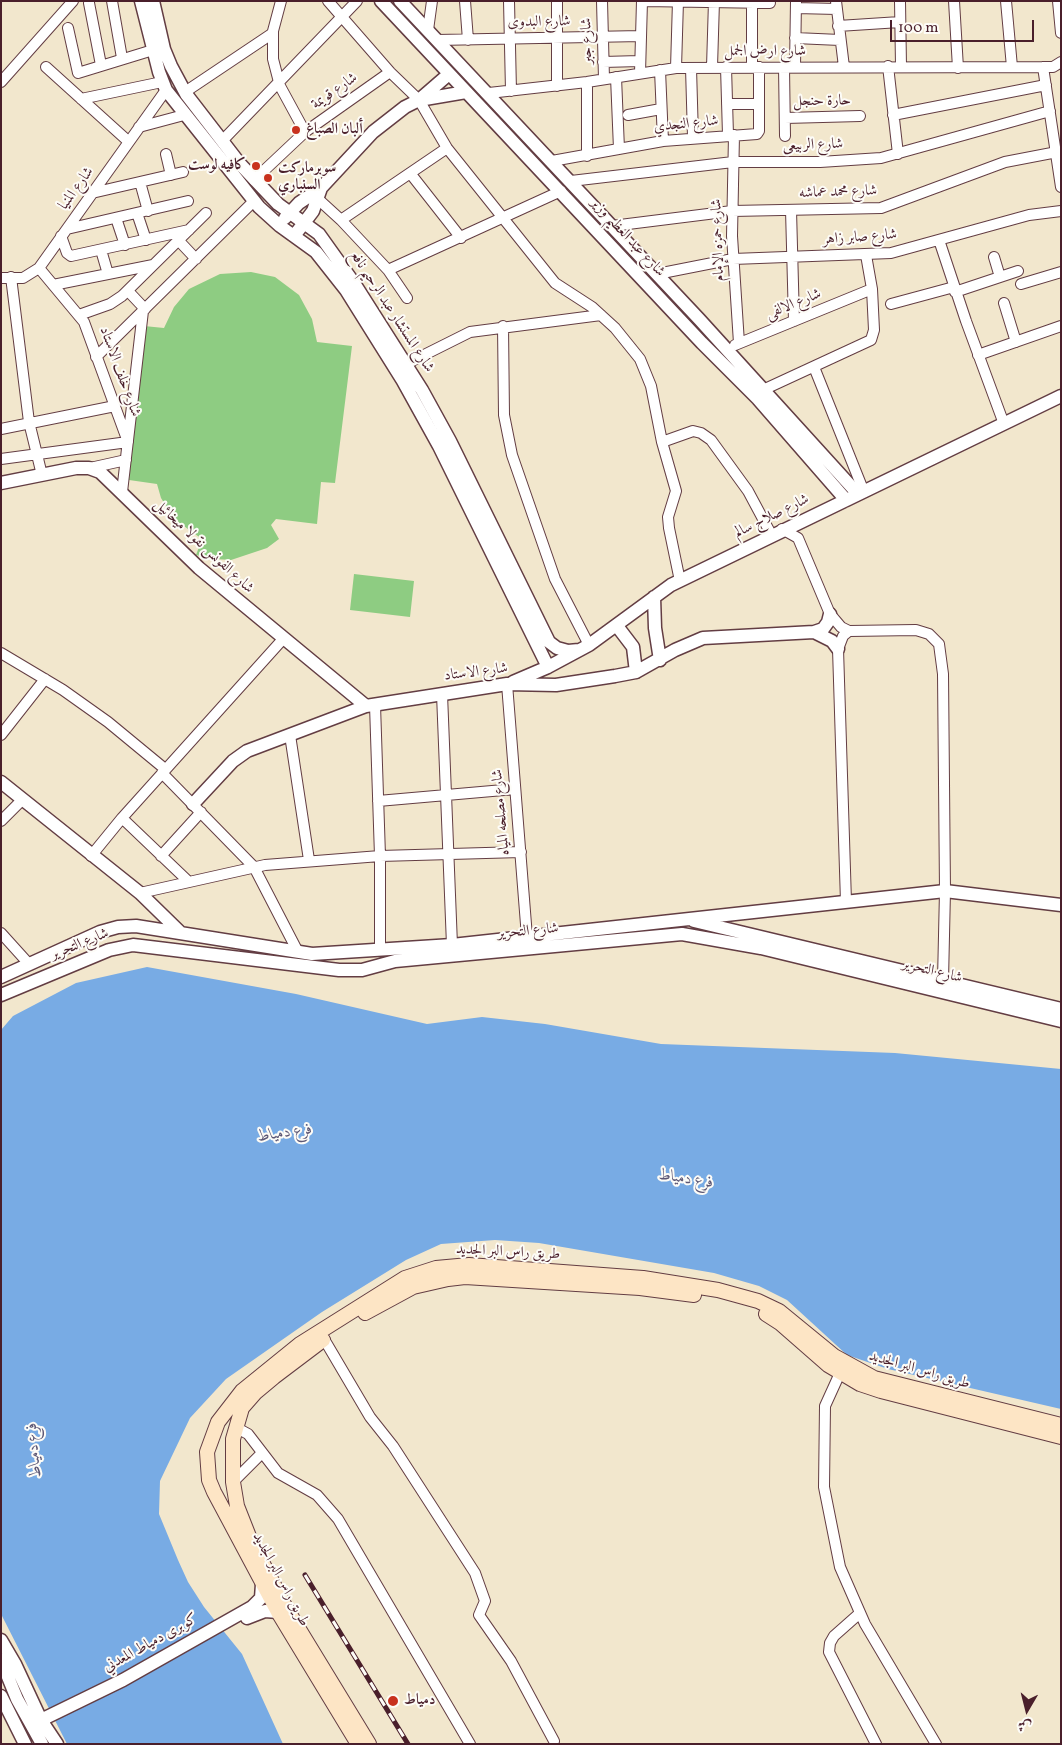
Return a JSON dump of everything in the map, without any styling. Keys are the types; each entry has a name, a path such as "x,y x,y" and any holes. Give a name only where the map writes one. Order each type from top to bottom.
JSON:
{"main road":[{"name":"طريق راس البر الجديد","path":"358,1744 262,1584 214,1492 208,1471 209,1442 218,1422 242,1391 283,1357 405,1278 436,1268 469,1265 678,1292 757,1310 780,1323 817,1356 840,1373 881,1391 993,1415 1061,1425"},
{"name":"طريق راس البر الجديد","path":"369,1744 286,1608 250,1539 237,1506 232,1476 235,1428 242,1408 252,1396 284,1368 396,1294 439,1280 465,1277 680,1283 758,1301 789,1317 834,1356 864,1373 1061,1437"},
{"path":"218,1422 226,1428 235,1428"},
{"path":"208,1471 219,1464 226,1466 232,1476"}],"street":[{"path":"1,82 73,1"},
{"path":"112,1 122,58"},
{"name":"شارع المستشار عبد الرحيم نافع","path":"142,1 153,50 164,86 184,115 254,201 280,226 307,244 323,260 346,290 403,381 469,504 548,667"},
{"name":"شارع المستشار عبد الرحيم نافع","path":"153,1 164,49 183,89 254,180 278,204 319,234 354,283 406,364 450,441 549,642 557,648 568,651 584,647"},
{"path":"281,1 273,32 273,59 279,81 305,132"},
{"path":"328,1 390,72 420,100 448,148 555,283 583,300 615,328 646,369 662,442 676,491 670,506 669,528 680,581"},
{"path":"222,141 357,1"},
{"name":"شارع عبد العظيم وزير","path":"381,1 702,343 758,398 846,500"},
{"path":"432,1 433,35"},
{"path":"465,1 468,40"},
{"path":"509,1 512,91"},
{"path":"557,1 557,86"},
{"name":"شارع جبر","path":"602,1 604,79"},
{"path":"640,73 643,1 770,3"},
{"path":"676,68 678,1"},
{"path":"900,1 901,66"},
{"path":"954,1 958,68"},
{"path":"1006,1 1012,67"},
{"path":"1058,1 1061,33"},
{"path":"712,68 714,2"},
{"name":"شارع النجدي","path":"552,161 663,141 758,133 759,104 752,2"},
{"path":"89,3 101,65"},
{"name":"شارع عبد العظيم وزير","path":"403,3 861,493"},
{"path":"796,4 837,5 844,67"},
{"name":"حارة حنجل","path":"786,136 785,118 789,67 795,38 796,4"},
{"path":"838,26 900,22"},
{"path":"68,28 77,73 153,50"},
{"path":"176,104 183,89 273,32"},
{"name":"شارع البدوى","path":"433,35 468,40 641,36"},
{"path":"795,38 840,40"},
{"path":"603,62 640,61"},
{"name":"شارع ارض الجمل","path":"488,93 557,86 676,68 1054,67 1061,62"},
{"path":"888,66 898,154"},
{"name":"شارع حمزه الإمام","path":"726,67 733,162 732,211 739,344"},
{"path":"1043,67 1054,114 1061,187"},
{"path":"46,68 129,142"},
{"path":"690,68 693,138"},
{"path":"660,70 663,141"},
{"name":"شارع قويمة","path":"254,180 305,132 390,72"},
{"path":"420,100 449,74"},
{"path":"616,77 619,149"},
{"path":"587,82 587,156"},
{"path":"81,99 164,86 183,89"},
{"name":"شارع المنيا","path":"38,268 129,142 164,86"},
{"path":"893,114 1046,86"},
{"path":"280,226 290,212 319,193 372,132 405,107 420,100 466,92"},
{"path":"728,104 759,104"},
{"path":"628,114 661,109"},
{"name":"شارع الربيعى","path":"571,181 733,162 820,162 881,158 1054,114"},
{"path":"139,127 184,115"},
{"name":"حارة حنجل","path":"785,118 860,116"},
{"path":"341,220 448,148"},
{"name":"شارع محمد عماشه","path":"612,226 732,211 881,208 1005,162 1057,152"},
{"path":"166,154 171,175"},
{"path":"92,193 183,172"},
{"path":"410,173 461,238"},
{"path":"388,270 505,219 561,191 571,181"},
{"path":"140,182 146,240"},
{"path":"319,193 341,220 388,270 407,298"},
{"path":"294,236 306,223 319,193"},
{"path":"572,203 577,195 583,194"},
{"path":"188,201 64,232 67,253 71,256 190,230"},
{"path":"96,357 254,201"},
{"path":"791,210 794,321"},
{"name":"شارع صابر زاهر","path":"657,274 734,259 891,253 1029,215 1061,211"},
{"path":"79,315 110,304 128,291 206,214"},
{"path":"116,218 124,245"},
{"path":"939,240 954,289 1004,424"},
{"path":"179,241 196,258"},
{"path":"101,250 108,274"},
{"path":"765,389 871,340 874,330 872,289 866,255"},
{"path":"994,257 1000,277"},
{"path":"53,285 154,265"},
{"path":"38,268 29,276 6,277 29,422 42,474"},
{"name":"شارع خلف الاستاد","path":"38,268 79,315 89,332 96,357 128,442"},
{"path":"892,304 1018,271"},
{"path":"1021,284 1061,272"},
{"name":"شارع الالفى","path":"727,348 872,289"},
{"path":"122,492 144,310 128,291"},
{"path":"1004,303 1016,342"},
{"path":"406,364 470,332 503,326 601,315"},
{"path":"688,328 696,326 700,319"},
{"path":"503,326 504,414 512,454 554,579 584,647"},
{"path":"978,355 1061,326"},
{"path":"702,343 704,336 713,334"},
{"path":"814,367 861,493"},
{"name":"شارع صلاح سالم","path":"506,684 548,667 584,647 617,626 654,597 680,581 777,532 1061,396"},
{"path":"1,429 115,406"},
{"path":"662,442 693,431 701,433 711,440 777,532 798,538 834,622 849,631 916,630 929,634 939,644 943,674 946,892 943,980"},
{"path":"1,460 128,442"},
{"path":"1,483 126,460"},
{"name":"شارع الفونس نقولا ميخائيل","path":"90,468 105,475 200,568 283,639 370,706"},
{"path":"802,546 801,537 804,519"},
{"path":"654,597 655,628 660,660"},
{"path":"814,632 822,629 828,622 830,614"},
{"path":"617,626 633,647 636,672"},
{"path":"846,902 838,649 843,636 849,631"},
{"path":"814,632 832,641 838,649"},
{"name":"شارع الاستاد","path":"197,808 233,761 247,752 370,706 506,684 556,685 636,672 675,650 703,638 814,632"},
{"path":"91,856 122,818 283,639"},
{"path":"1,653 45,679 108,722 164,771 254,866 298,952"},
{"path":"1,735 45,679"},
{"name":"شارع مصلحه المياه","path":"506,684 527,937"},
{"path":"442,694 452,945"},
{"path":"370,706 378,801 380,948"},
{"path":"290,735 310,860"},
{"path":"1,782 91,856 140,893 181,933"},
{"path":"378,801 515,789"},
{"path":"1,821 22,800"},
{"path":"161,856 197,808"},
{"path":"122,818 189,882"},
{"path":"140,893 254,866 310,860 380,856 521,852"},
{"name":"شارع التحرير","path":"1,977 100,932 118,927 136,926 298,952 331,953 380,948 452,945 946,892 1061,905"},
{"name":"شارع التحرير","path":"688,920 1061,1009"},
{"path":"1,934 29,964"},
{"name":"شارع التحرير","path":"1,996 109,950 133,945 332,970 367,969 395,961 682,934 761,948 1061,1021"},
{"path":"364,951 360,962 367,969"},
{"path":"331,953 336,956 339,962 338,966 332,970"},
{"path":"324,1340 370,1417 393,1446 475,1573 485,1601 479,1615 511,1661 554,1741"},
{"path":"840,1373 825,1406 824,1486 840,1567 860,1612 936,1744"},
{"path":"235,1428 248,1434 278,1473 316,1495 338,1519 470,1744"},
{"path":"232,1476 262,1453"},
{"name":"كوبرى دمياط المعدني","path":"223,1627 258,1603 262,1595 262,1584"},
{"name":"كوبرى دمياط المعدني","path":"43,1723 223,1627 262,1611 278,1612"},
{"path":"860,1612 834,1636 830,1642 829,1652 876,1744"},
{"path":"1,1640 15,1664 43,1723 57,1744"},
{"path":"1,1660 17,1699 42,1744"},
{"path":"1,1696 25,1744"}],"green space":[{"path":"251,272 275,277 299,295 312,319 317,342 352,346 335,483 321,482 317,524 276,519 271,525 279,539 267,548 231,560 215,559 196,555 202,539 174,519 161,498 157,484 129,480 144,326 164,328 174,307 189,289 220,274"},
{"path":"354,574 414,581 410,617 350,610"}],"water":[{"name":"فرع دمياط","path":"147,967 296,994 427,1024 482,1017 545,1024 661,1044 895,1053 1061,1069 1061,1409 888,1369 847,1355 787,1300 759,1286 714,1273 539,1243 495,1240 441,1244 406,1260 322,1312 226,1379 190,1418 160,1481 159,1514 188,1582 204,1607 242,1654 283,1744 67,1744 1,1614 1,1030 13,1016 76,983"}],"railway":[{"path":"305,1575 408,1744"}],"place":[{"name":"ألبان الصباغ","path":"296,130"},
{"name":"كافيه لوست","path":"256,166"},
{"name":"سوبرماركت السنباري","path":"268,178"},
{"name":"دمياط","path":"393,1701"}]}
